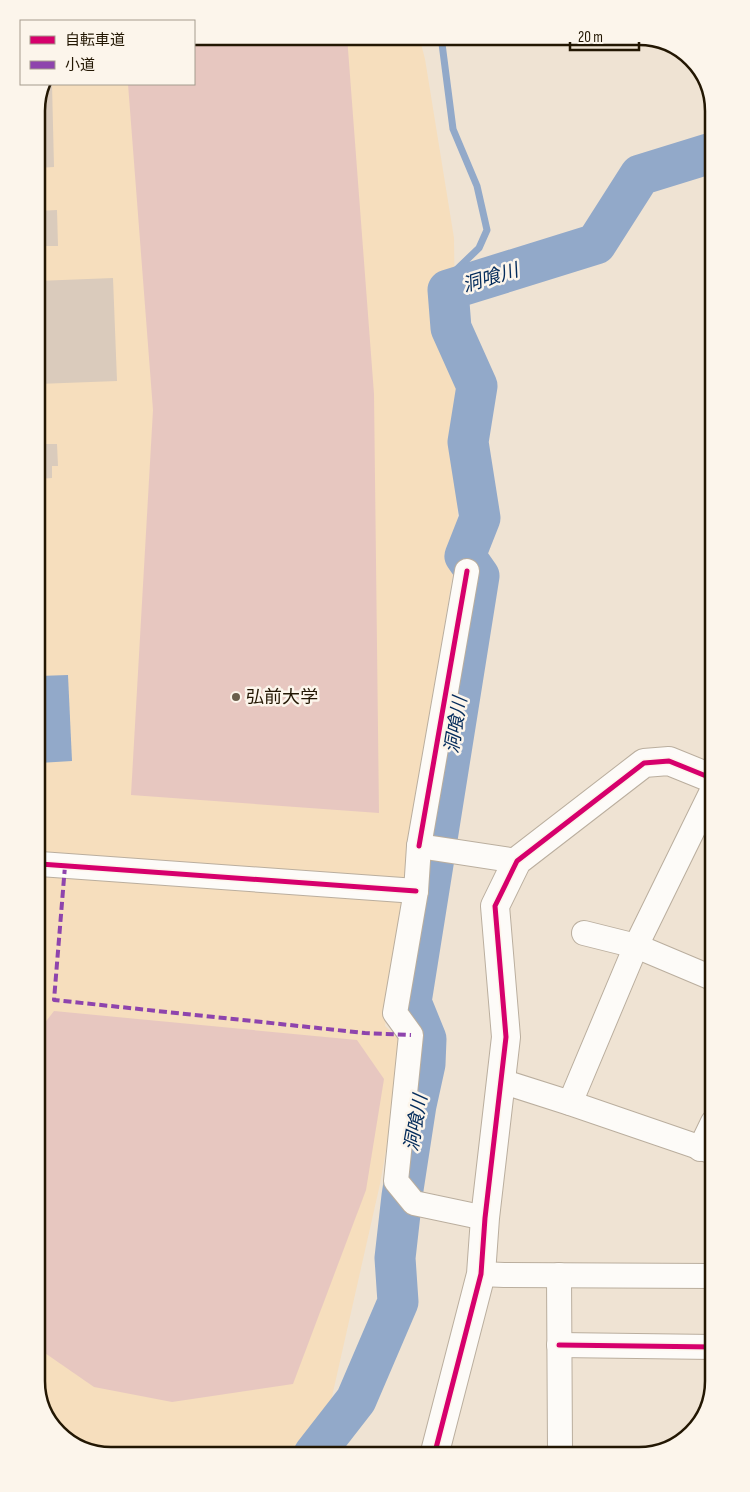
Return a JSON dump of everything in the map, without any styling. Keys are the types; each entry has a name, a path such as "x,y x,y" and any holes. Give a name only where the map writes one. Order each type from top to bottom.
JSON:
{"street":[{"path":"467,571 429,847 416,891 395,1013 411,1035 396,1181 414,1203 485,1218"},
{"path":"436,1447 481,1274 485,1218 506,1037 494,906 517,861 644,763 669,761 705,776"},
{"path":"570,1103 636,946 705,805"},
{"path":"429,847 517,861"},
{"path":"45,864 416,891"},
{"path":"584,933 636,946 705,975"},
{"path":"501,1081 705,1150"},
{"path":"481,1274 504,1276 705,1276"},
{"path":"559,1275 560,1447"},
{"path":"559,1345 705,1347"}],"shaded area":[{"name":"弘前大学","path":"195,45 421,45 454,238 458,541 408,854 406,901 385,1026 405,1045 380,1184 331,1401 309,1447 107,1447 82,1440 67,1431 54,1414 46,1394 45,107 51,85 195,85"},
{"path":"195,45 348,45 374,394 379,813 131,795 153,410 128,85 195,85"},
{"path":"54,1011 357,1040 384,1079 366,1190 293,1384 172,1402 94,1387 45,1353 45,1023"}],"water":[{"path":"68,675 72,761 45,763 45,676"}],"building":[{"path":"51,85 52,85 54,167 45,168 45,107"},
{"path":"57,210 58,246 45,246 45,211"},
{"path":"113,278 117,381 45,384 45,281"},
{"path":"45,444 57,444 58,466 52,466 52,478 45,478"}],"waterway":[{"path":"442,45 453,129 477,186 487,230 479,248 454,272 448,290"},
{"name":"洞喰川","path":"319,1447 356,1400 398,1302 395,1258 402,1196 416,1105 425,1064 426,1039 411,1002 479,576 465,556 480,518 468,442 477,386 451,328 448,290 596,244 640,175 705,155"}],"marked path":[{"path":"65,866 54,1000 365,1033 411,1035"}],"cycle path":[{"path":"419,846 467,571"},
{"path":"436,1447 481,1274 485,1218 506,1037 495,906 517,861 644,763 669,761 705,776"},
{"path":"45,864 416,891"},
{"path":"559,1345 705,1347"}],"place":[{"name":"弘前大学","path":"236,697"}]}
